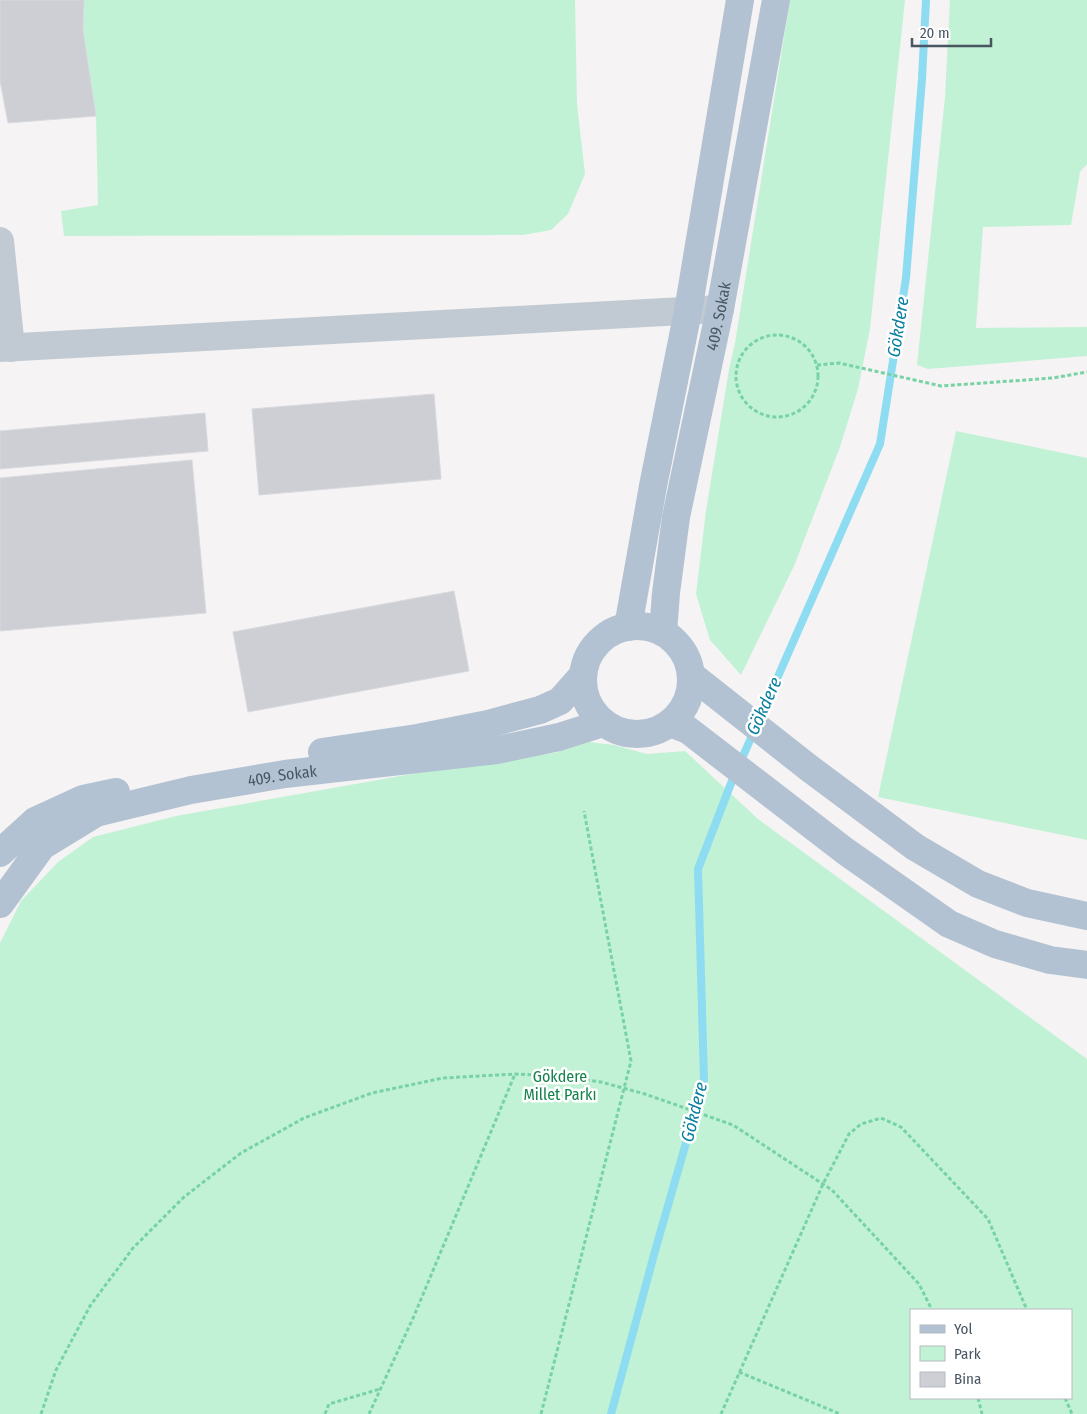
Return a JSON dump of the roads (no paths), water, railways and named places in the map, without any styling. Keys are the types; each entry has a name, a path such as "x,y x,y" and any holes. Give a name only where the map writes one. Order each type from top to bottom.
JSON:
{"main road":[{"name":"409. Sokak","path":"628,627 653,486 688,310 740,0"},
{"name":"409. Sokak","path":"663,632 676,517 720,309 776,0"},
{"path":"1087,916 1026,903 978,884 916,847 809,768 699,682 677,643 663,632 646,627 628,627 611,633 597,643 587,658 583,675 584,693 591,710 603,723 619,732 637,735 679,727 876,873 949,924 995,944 1050,960 1087,966"},
{"name":"409. Sokak","path":"0,853 35,821 83,799 193,773 416,738 488,724 540,710 560,701 583,675"},
{"path":"679,727 682,710 690,693 699,682"},
{"name":"409. Sokak","path":"0,904 42,846 96,813 191,790 285,774 497,750 559,737 603,723"}],"street":[{"path":"0,241 5,348 720,309"}],"waterway":[{"name":"Gökdere","path":"740,763 880,444 906,278 922,79 926,0"},
{"name":"Gökdere","path":"611,1414 704,1080 698,869 735,773"}],"park label":[{"name":"Gökdere Millet Parkı","path":"560,1085"}]}
